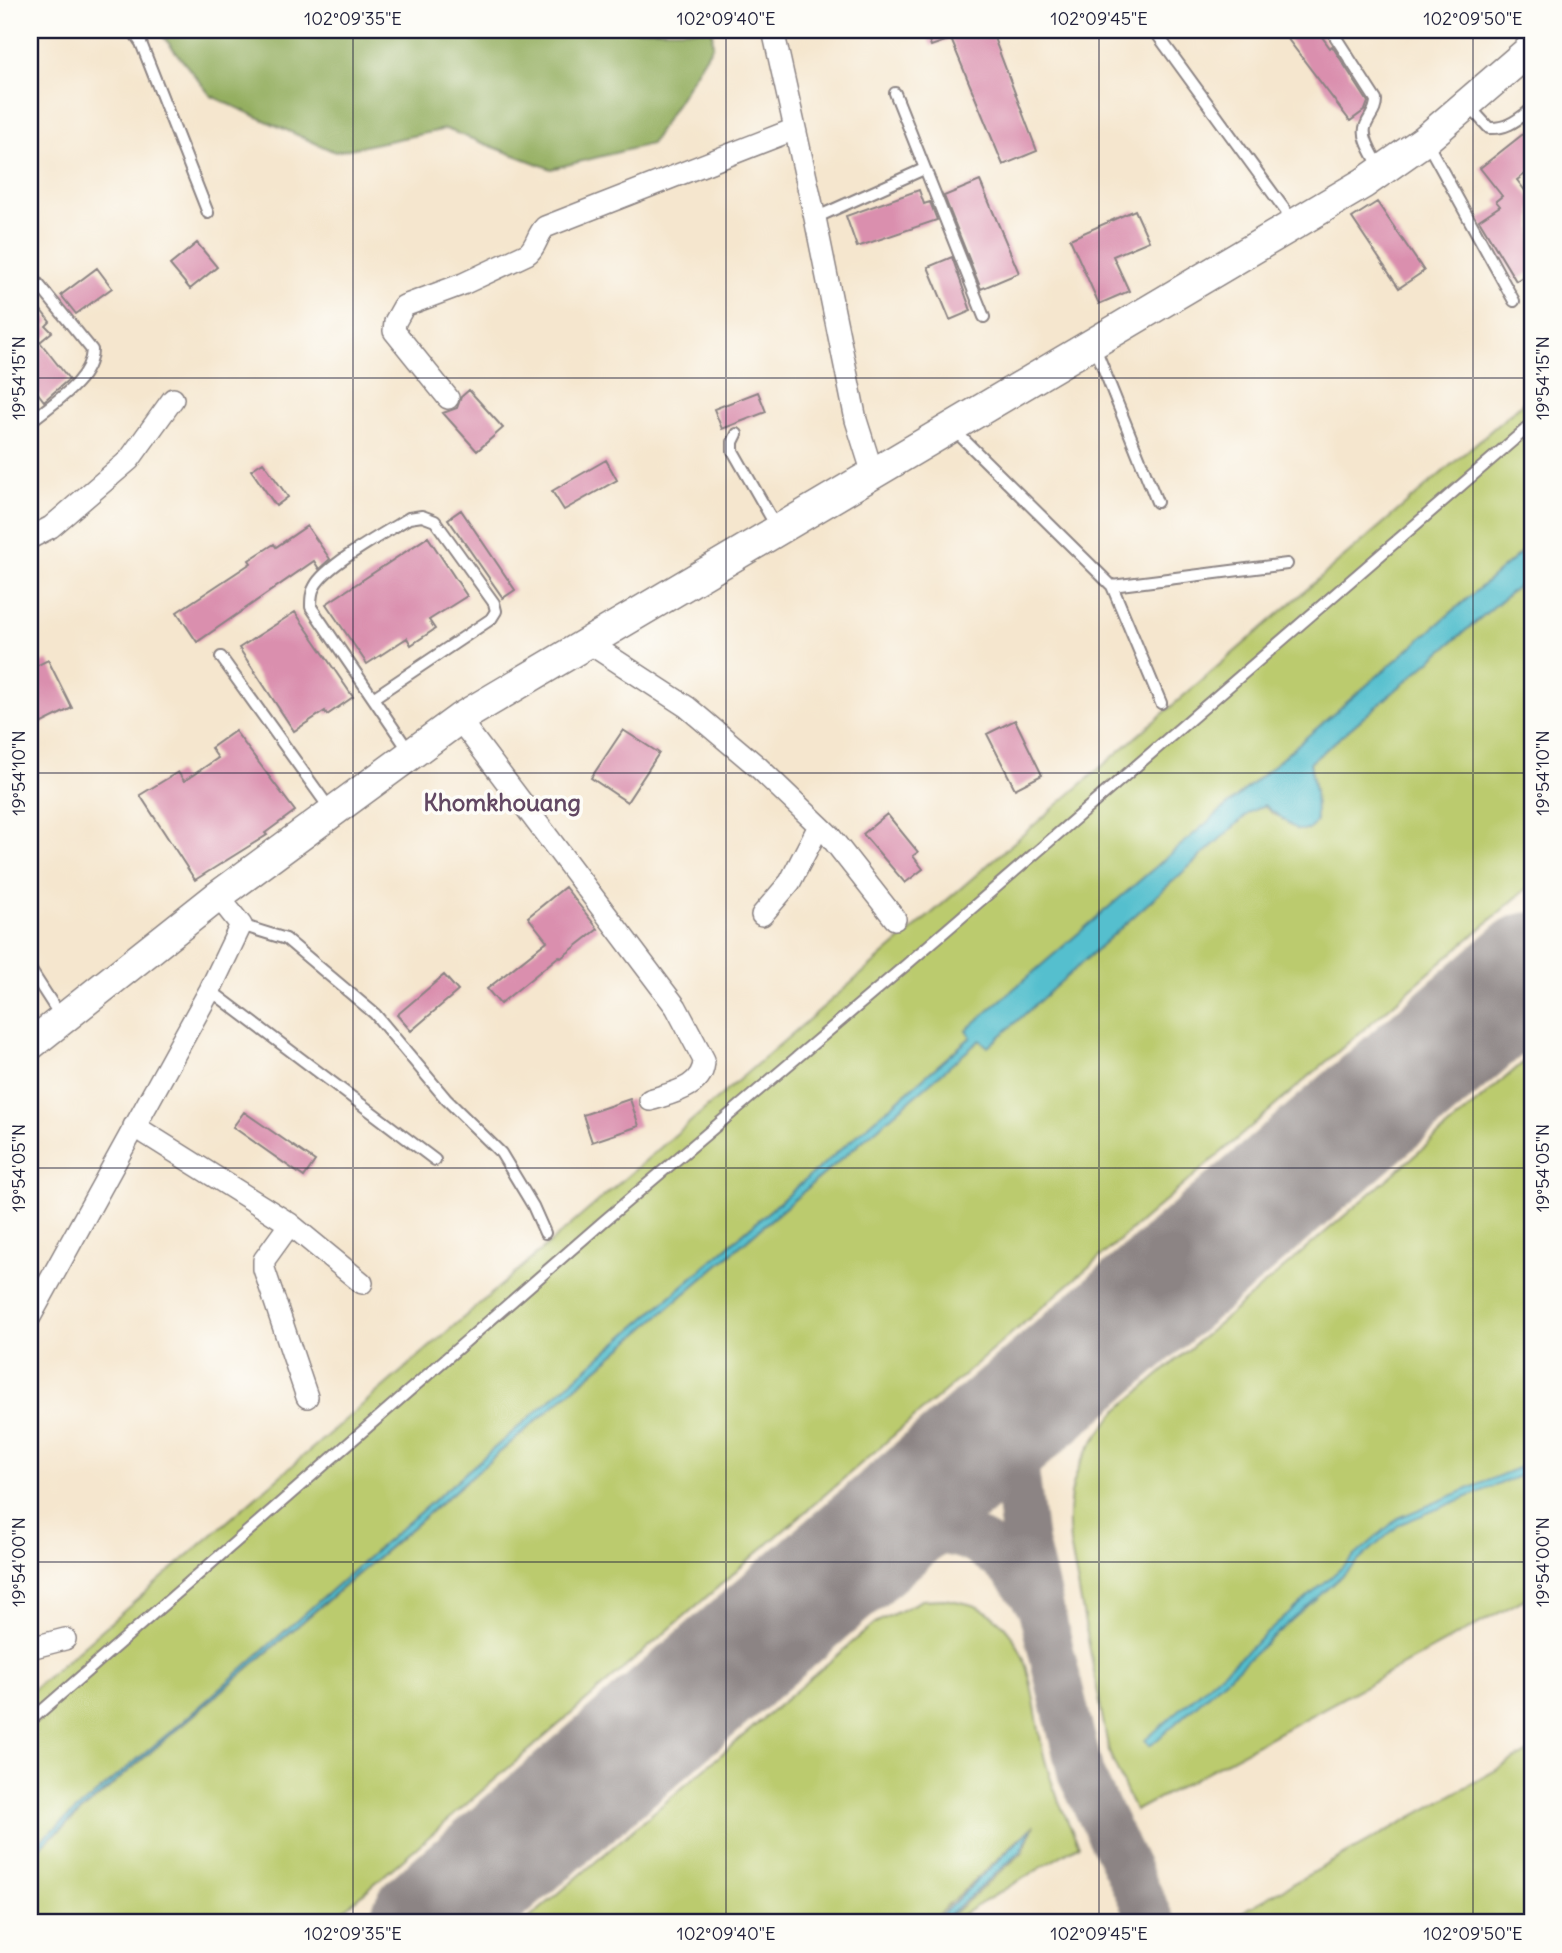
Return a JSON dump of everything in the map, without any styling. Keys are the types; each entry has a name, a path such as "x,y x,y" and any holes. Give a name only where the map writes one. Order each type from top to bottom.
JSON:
{"main road":[{"path":"30,1045 218,896 459,719 1381,170 1425,140 1532,48"}],"street":[{"path":"773,30 856,420 873,474"},
{"path":"448,398 394,331 395,321 404,306 463,284 527,254 533,250 539,233 545,228 795,129"},
{"path":"30,538 51,527 130,460 173,398"},
{"path":"589,643 687,707 758,767 829,835 895,919"},
{"path":"459,719 676,1007 704,1060 704,1069 690,1086 650,1100"},
{"path":"762,915 790,883 819,826"},
{"path":"30,1317 209,990 241,925 218,896"},
{"path":"134,1126 290,1224 362,1283"},
{"path":"290,1224 264,1259 264,1269 307,1397"},
{"path":"30,1648 65,1639"}],"lane":[{"path":"132,30 141,43 208,213"},
{"path":"1154,30 1295,223"},
{"path":"1331,30 1376,100 1376,108 1365,126 1364,134 1381,170"},
{"path":"895,93 984,317"},
{"path":"1467,104 1489,128 1508,126 1532,109"},
{"path":"1425,140 1514,301"},
{"path":"815,218 925,169"},
{"path":"30,274 92,350 88,369 77,382 30,422"},
{"path":"1093,342 1157,502"},
{"path":"30,1721 615,1212 1532,424"},
{"path":"951,426 1112,586 1161,703"},
{"path":"737,434 733,451 778,531"},
{"path":"373,698 491,619 496,611 494,603 435,521 422,516 409,518 325,572 314,586 311,598 311,607 411,754"},
{"path":"1112,586 1287,564"},
{"path":"221,657 332,812"},
{"path":"241,925 286,939 375,1014 446,1099 501,1153 533,1206 545,1233"},
{"path":"30,969 62,1019"},
{"path":"209,990 435,1160"}],"green space":[{"path":"158,30 712,30 713,45 651,144 551,169 446,129 335,152 211,96"},
{"path":"1532,395 1532,543 967,1030 972,1036 397,1532 182,1722 30,1849 30,1692"},
{"path":"1532,574 1532,884 329,1923 30,1923 30,1856 980,1040 989,1046 1250,812 1264,805 1274,815 1316,821 1310,763"},
{"path":"1532,1055 1532,1595 1135,1811 1109,1752 1070,1543 1070,1503 1078,1470 1085,1456 1118,1410"},
{"path":"944,1599 980,1608 999,1620 1012,1636 1029,1675 1048,1771 1079,1845 948,1923 943,1923 1023,1852 1034,1825 929,1923 524,1923 875,1623 922,1600"},
{"path":"1532,1750 1532,1923 1231,1923 1249,1908"}],"water":[{"path":"1532,543 1532,574 1310,763 1316,822 1309,830 1297,830 1264,805 1250,812 988,1047 980,1040 30,1855 30,1849 182,1722 397,1532 971,1037 966,1030"},
{"path":"1532,1462 1532,1471 1400,1524 1150,1746 1145,1740 1398,1518"},
{"path":"1032,1828 1021,1851 940,1923 933,1923"}],"building":[{"path":"925,30 991,30 1037,151 1003,165 951,39 931,46"},
{"path":"1281,30 1317,30 1330,48 1332,46 1368,102 1365,110 1350,121"},
{"path":"1532,127 1532,169 1517,180 1532,200 1532,271 1516,281 1479,220 1500,206 1496,201 1502,196 1480,168"},
{"path":"980,181 1019,273 981,289 944,196"},
{"path":"919,190 924,204 930,202 937,220 857,247 846,216"},
{"path":"1377,202 1424,271 1399,288 1352,218"},
{"path":"1135,210 1149,241 1113,256 1129,291 1099,304 1070,239"},
{"path":"197,243 217,267 190,289 170,265"},
{"path":"952,257 971,311 950,320 928,267"},
{"path":"97,268 112,288 76,314 61,295"},
{"path":"40,309 50,322 46,326 52,332 40,342 69,379 44,401 30,383 30,318"},
{"path":"469,390 503,428 477,451 443,413 457,408 461,397"},
{"path":"758,392 766,412 722,429 714,409"},
{"path":"606,460 617,480 564,510 552,491"},
{"path":"263,462 288,497 276,506 251,470"},
{"path":"461,510 515,590 503,598 448,519"},
{"path":"307,526 330,559 319,569 314,561 197,642 177,612 251,563 249,560 274,544 276,547"},
{"path":"428,537 467,596 429,620 435,629 411,645 407,638 367,664 326,604"},
{"path":"295,612 353,697 327,715 325,711 294,731 239,648"},
{"path":"48,660 72,708 30,729 30,669"},
{"path":"1015,720 1042,775 1015,789 987,734"},
{"path":"623,730 659,753 627,802 591,778"},
{"path":"235,731 295,811 265,833 267,835 195,880 140,795 178,772 184,781 218,758 211,748"},
{"path":"887,814 918,852 913,856 923,869 905,883 863,834"},
{"path":"565,887 598,929 561,958 559,956 500,1004 487,989 547,941 528,917"},
{"path":"444,975 458,991 411,1031 397,1015"},
{"path":"630,1099 639,1126 592,1142 583,1115"},
{"path":"244,1112 315,1161 304,1177 233,1127"}],"taxiway":[{"path":"1010,1421 1025,1543 1081,1775 1153,1923"},
{"path":"874,1538 924,1531 946,1532 966,1537 1001,1558 1034,1597"}],"runway":[{"path":"428,1923 1532,970"}],"district":[{"name":"Khomkhouang","path":"502,802"}]}
